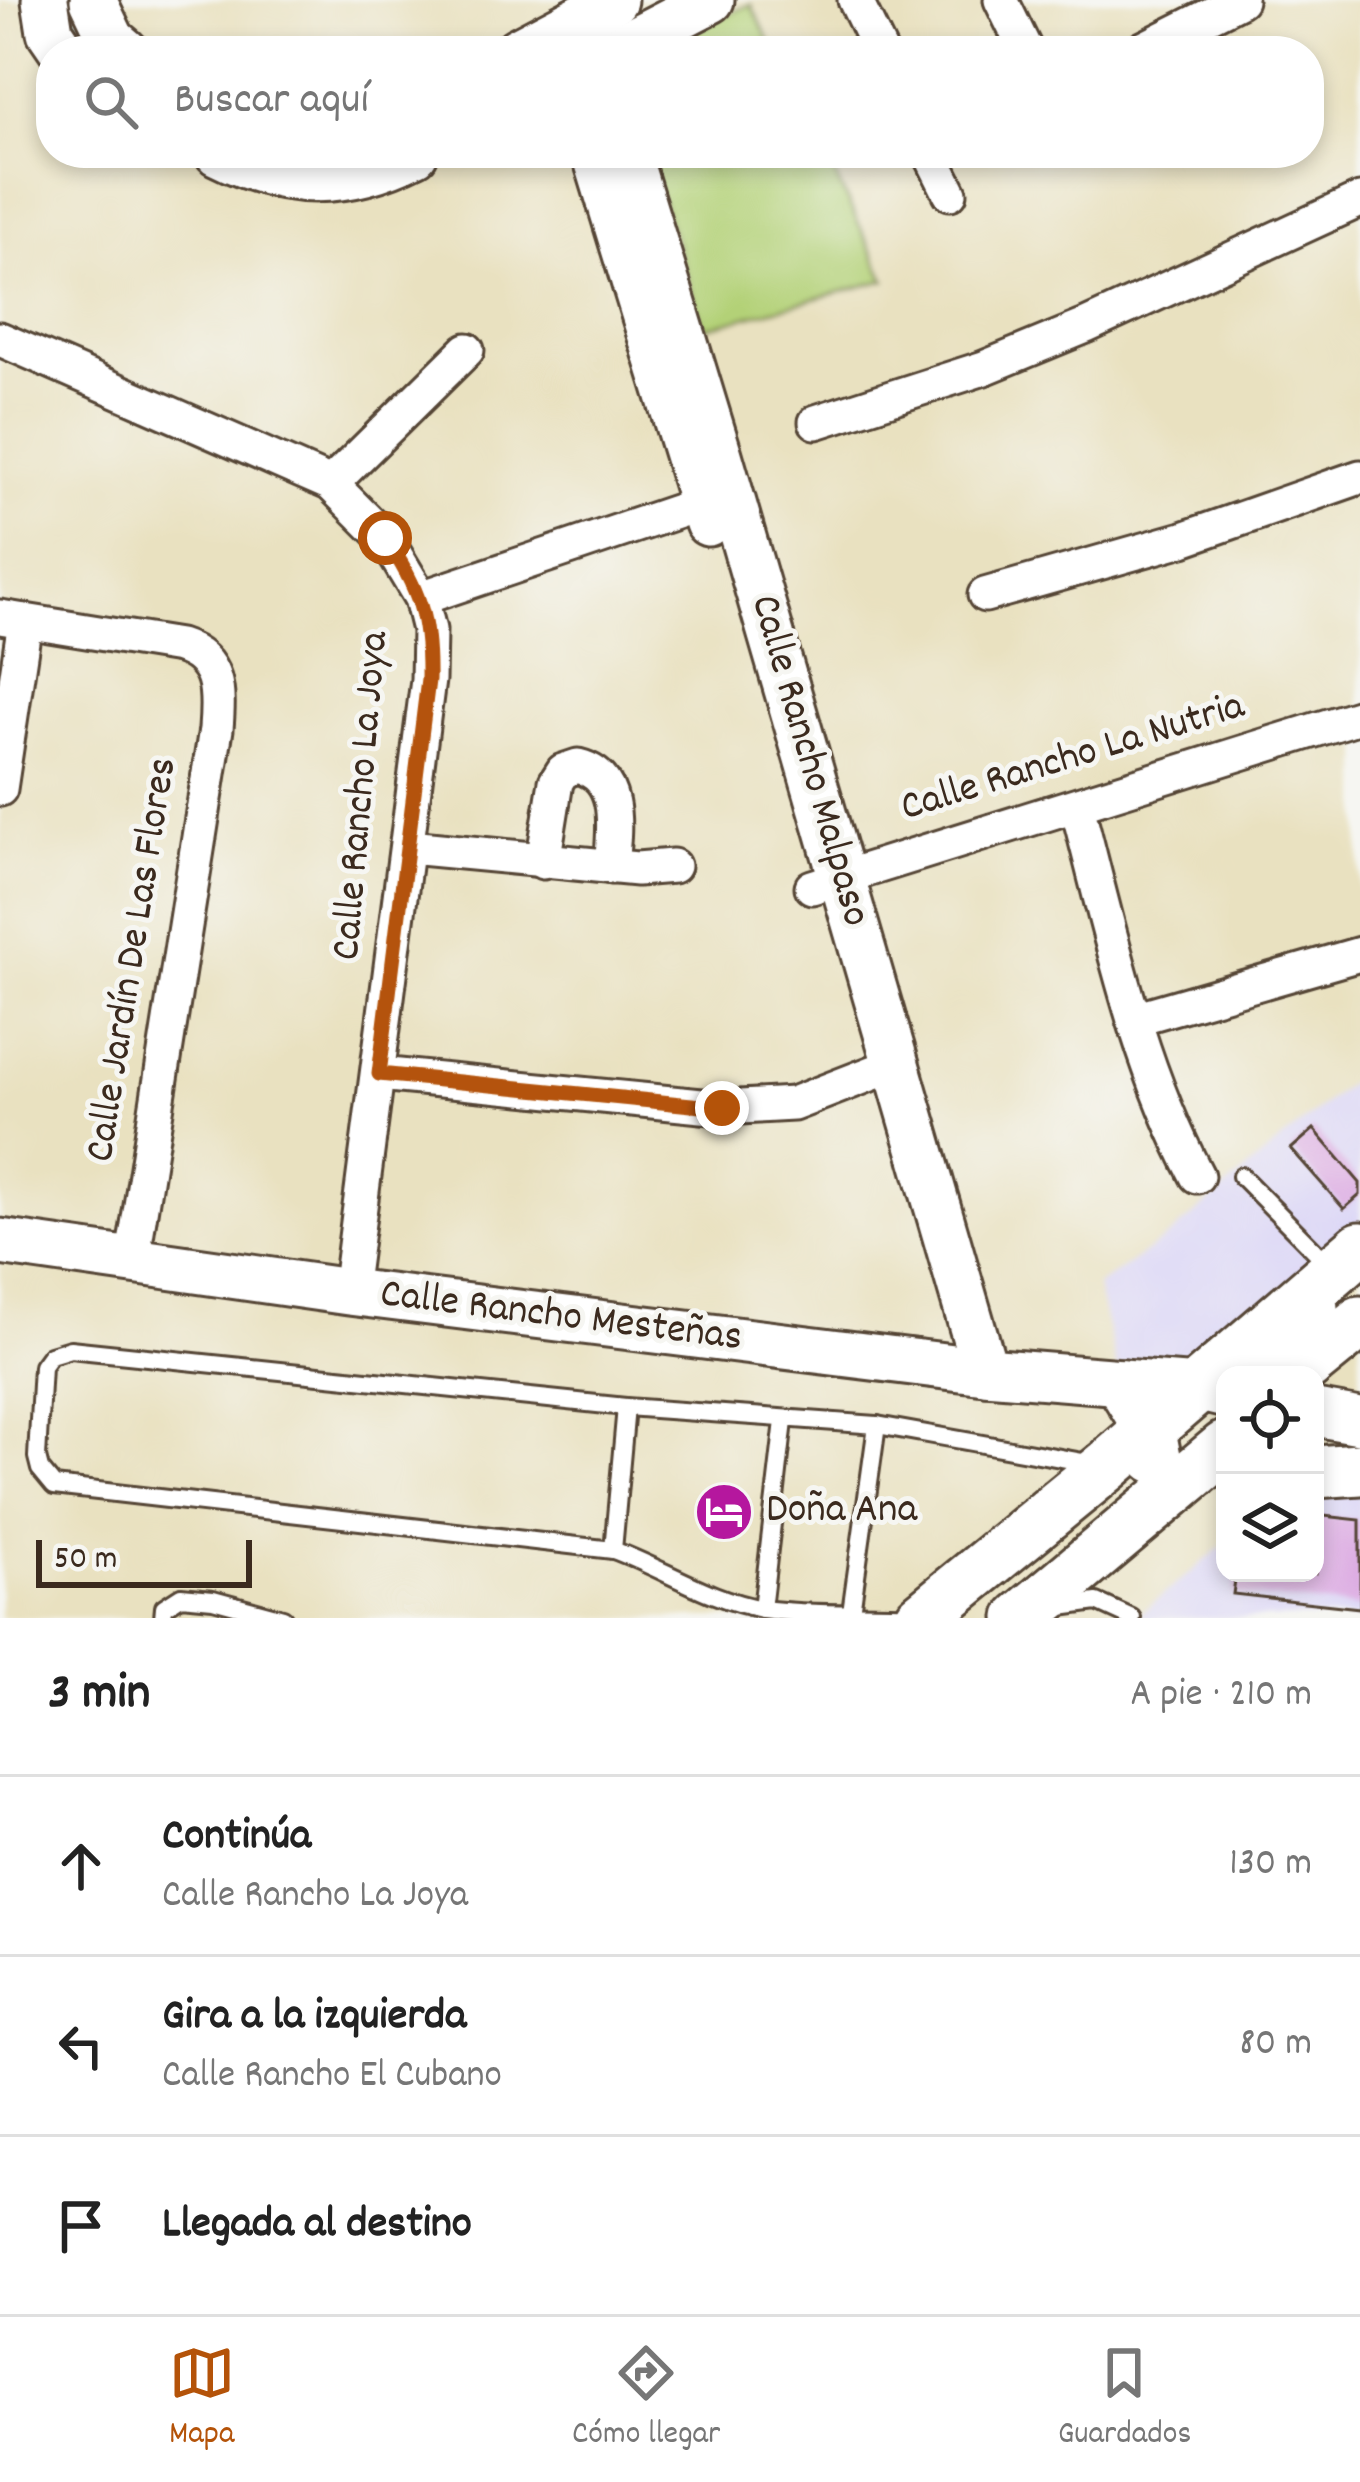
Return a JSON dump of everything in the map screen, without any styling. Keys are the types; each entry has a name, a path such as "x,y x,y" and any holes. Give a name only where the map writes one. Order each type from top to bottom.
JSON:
{"main road":[{"path":"1287,1366 1277,1351 1281,1337 1352,1260"},
{"path":"923,1616 1107,1466 1172,1402 1352,1260"},
{"path":"1304,1366 1360,1322"},
{"path":"1031,1609 1148,1478 1172,1402"},
{"path":"1031,1609 1216,1456"},
{"path":"1324,1471 1360,1469"},
{"path":"1159,1504 1216,1483"}],"street":[{"path":"45,0 53,36"},
{"path":"93,0 110,36"},
{"path":"642,36 711,0"},
{"path":"856,0 873,36"},
{"path":"1000,0 1018,36"},
{"path":"1168,36 1240,0"},
{"path":"254,168 322,181 378,168"},
{"name":"Calle Rancho Malpaso","path":"600,168 717,499"},
{"name":"Calle Rancho Malpaso","path":"631,168 717,499 969,1369"},
{"path":"938,168 950,193"},
{"path":"816,422 1046,343 1360,200"},
{"name":"Calle Rancho La Joya","path":"0,339 331,484 385,538 421,598 429,629 428,680 349,1292"},
{"path":"331,484 467,350"},
{"path":"986,595 1183,539 1360,477"},
{"path":"421,598 717,499"},
{"path":"0,790 12,619"},
{"name":"Calle Jardín De Las Flores","path":"12,619 192,650 214,671 218,691 216,729 132,1263"},
{"name":"Calle Rancho La Nutria","path":"826,883 1360,716"},
{"path":"543,862 556,782 563,771 578,766 606,785 615,828 611,867"},
{"path":"1077,806 1134,1019 1172,1127 1197,1176"},
{"path":"409,847 611,867 673,866"},
{"path":"1134,1019 1360,954"},
{"path":"379,1074 722,1108 793,1104 882,1070"},
{"name":"Calle Rancho Mesteñas","path":"0,1243 969,1369 1172,1402 1216,1432"},
{"path":"1324,1415 1360,1421"},
{"path":"1324,1462 1360,1469"}],"lane":[{"path":"1241,1176 1352,1260"},
{"path":"923,1616 762,1609 688,1586 656,1565 613,1550 54,1486 37,1457 42,1366 50,1355 70,1349 626,1407 877,1425 1107,1466"},
{"path":"613,1550 626,1407"},
{"path":"762,1609 784,1421"},
{"path":"851,1612 877,1425"},
{"path":"163,1618 164,1607 181,1596 213,1598 284,1618"},
{"path":"1031,1609 1097,1602 1132,1618"}],"shaded area":[{"path":"1360,1074 1360,1223 1268,1303 1164,1378 1118,1372 1097,1286 1172,1234"},
{"path":"1324,1480 1360,1484 1360,1618 1135,1618 1216,1551 1216,1582 1324,1582"}],"green space":[{"path":"751,4 767,36 679,36"},
{"path":"651,168 831,168 886,280 704,328"}],"building":[{"path":"1314,1129 1360,1183 1360,1195 1344,1209 1291,1149"},
{"path":"1324,1516 1360,1520 1360,1608 1233,1594 1235,1582 1324,1582"}],"waterway":[{"path":"67,3 83,36"}],"place":[{"name":"Doña Ana","path":"724,1512"}],"route":[{"path":"385,538 421,598 429,629 428,680 379,1074 722,1108"}]}
